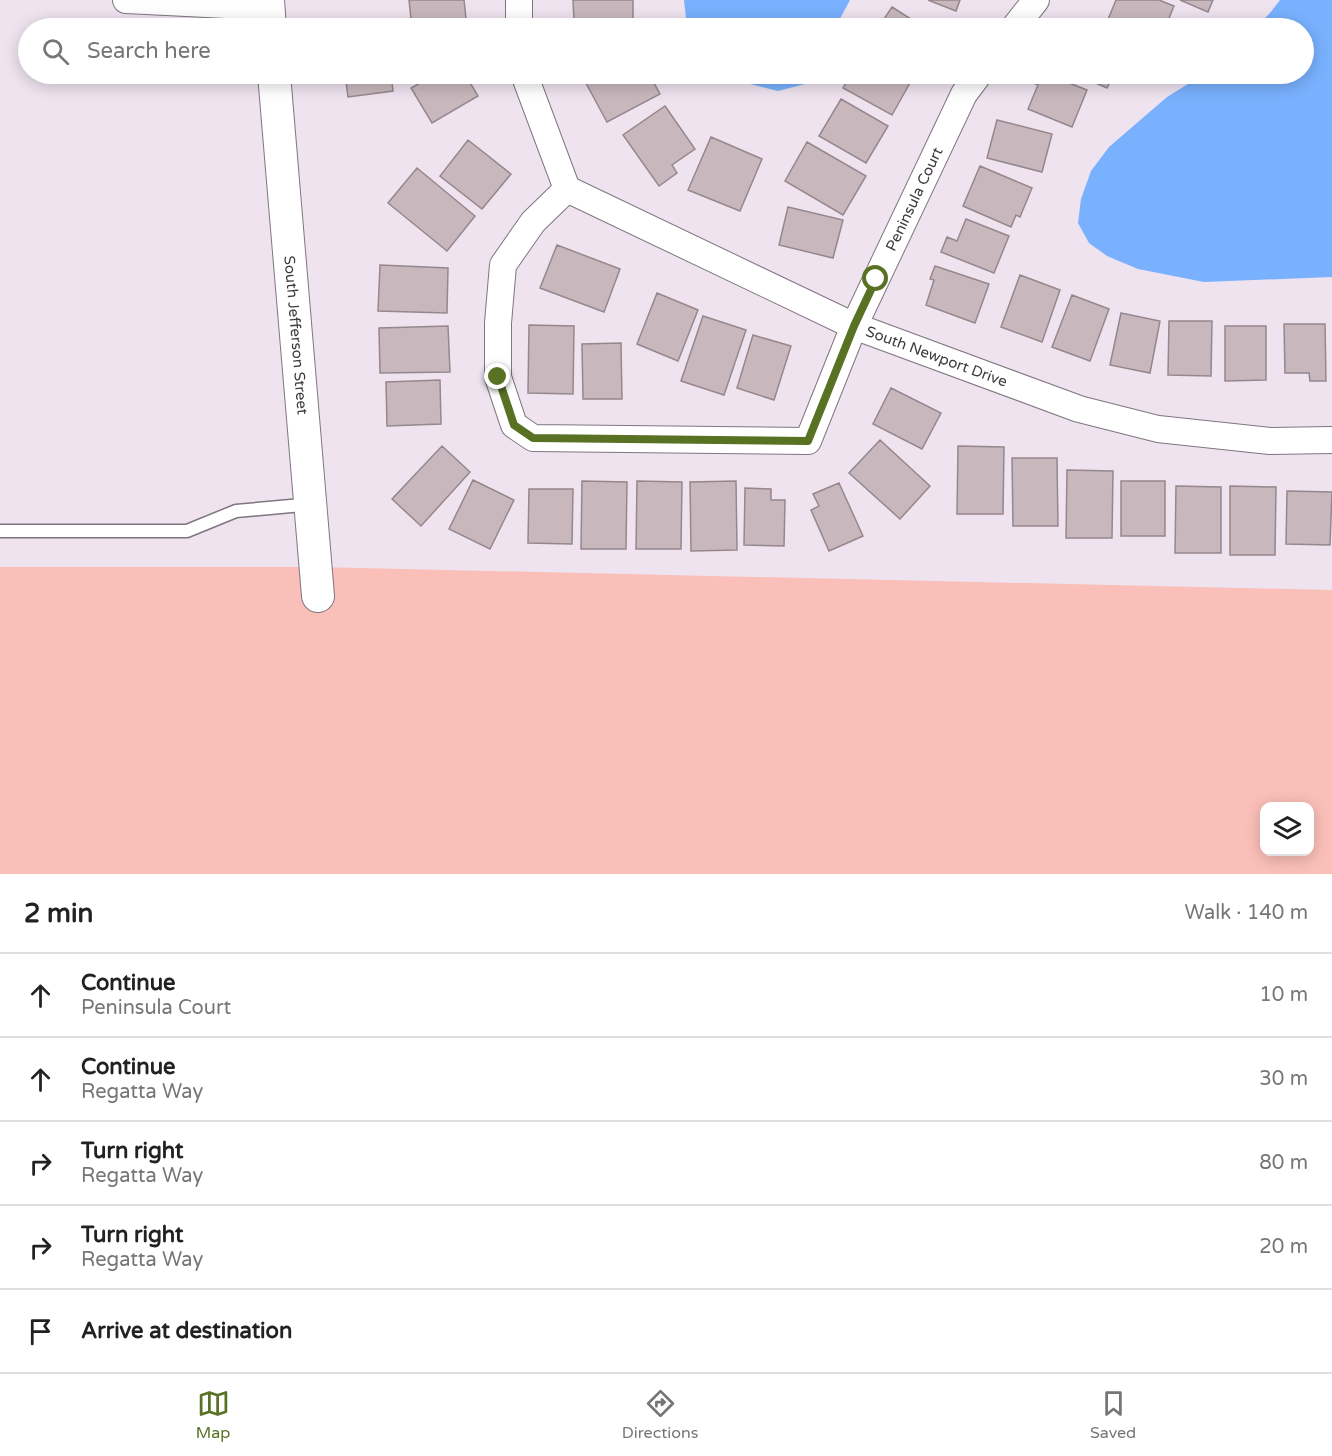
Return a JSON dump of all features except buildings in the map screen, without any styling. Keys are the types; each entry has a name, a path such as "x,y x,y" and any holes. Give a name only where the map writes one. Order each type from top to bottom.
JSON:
{"street":[{"path":"126,0 269,12"},
{"path":"519,0 519,18"},
{"path":"1022,18 1036,0"},
{"name":"South Jefferson Street","path":"275,84 318,596"},
{"path":"528,84 567,189"},
{"name":"Peninsula Court","path":"567,189 533,222 503,265 498,323 498,377 514,425 533,438 808,441 854,326 963,94 971,84"},
{"name":"South Newport Drive","path":"567,189 854,326 1079,409 1158,429 1270,441 1332,440"}],"lane":[{"path":"0,531 187,531 236,511 302,505"}],"shaded area":[{"path":"0,567 316,567 1332,590 1332,874 0,874"}],"water":[{"path":"684,0 850,0 840,18 686,18"},
{"path":"1280,0 1332,0 1332,277 1204,282 1138,269 1107,256 1089,243 1078,223 1081,199 1091,171 1109,147 1167,97 1188,84 1314,84 1314,18 1265,18"},
{"path":"750,84 805,84 778,91"}],"route":[{"path":"498,377 514,425 533,438 808,441 854,326 876,279"}]}
